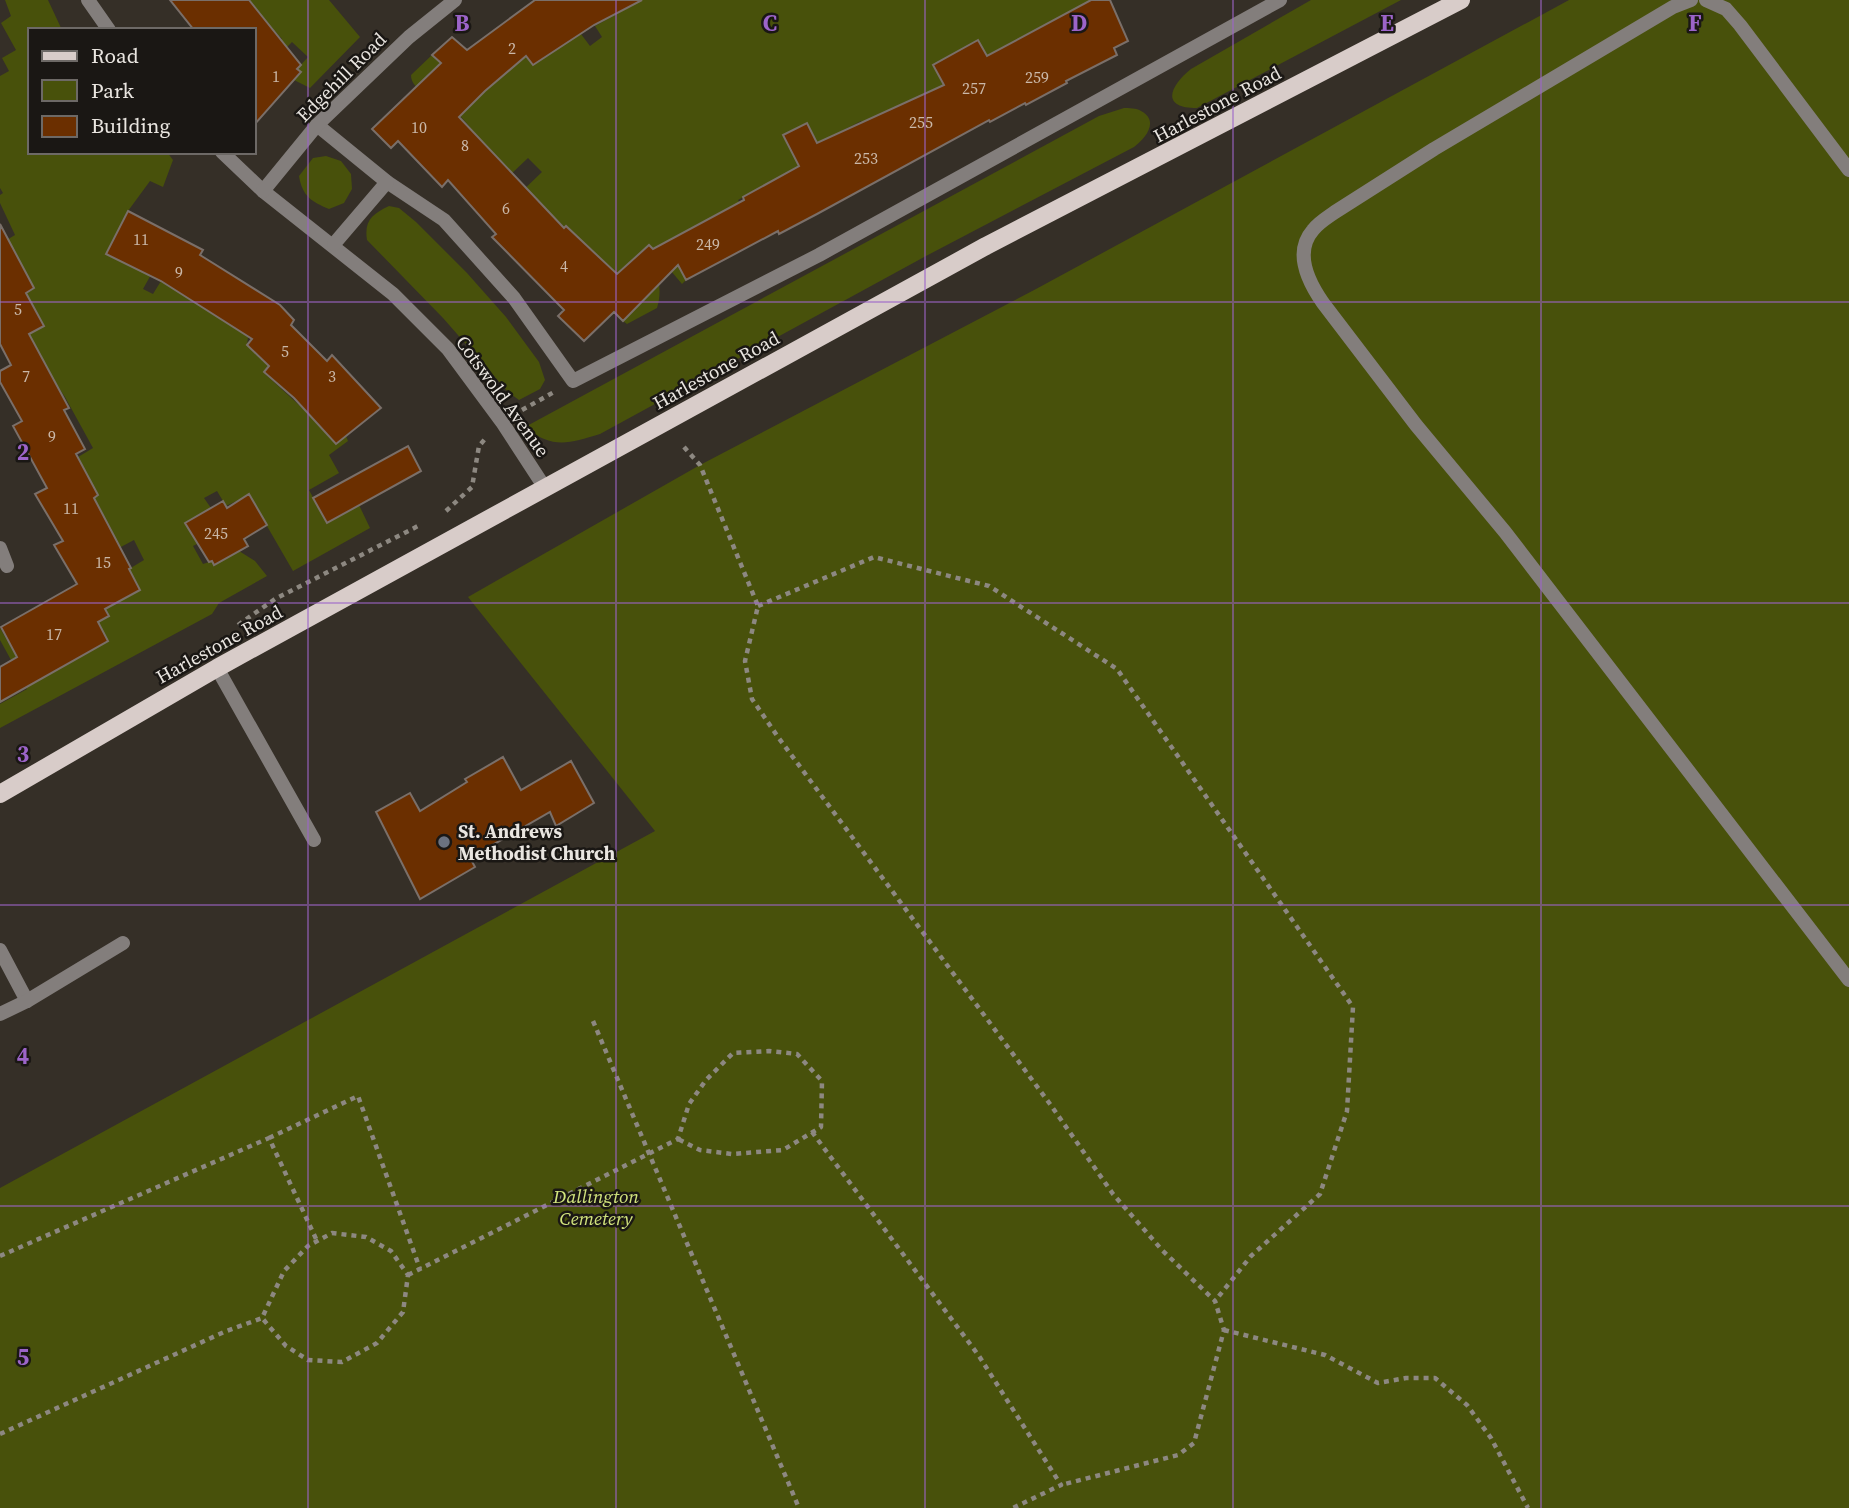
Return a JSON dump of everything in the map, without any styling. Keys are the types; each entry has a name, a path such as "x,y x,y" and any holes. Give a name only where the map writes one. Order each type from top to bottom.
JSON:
{"main road":[{"name":"Harlestone Road","path":"0,793 217,668 986,246 1461,0"}],"street":[{"path":"88,0 108,28"},
{"name":"Edgehill Road","path":"263,191 317,125 409,37 455,0"},
{"path":"317,125 387,181 444,220 514,298 573,381 819,255 1280,0"},
{"path":"1691,0 1673,7 1335,212 1311,231 1305,247 1305,271 1309,283 1323,303 1505,532 1849,980"},
{"path":"1706,0 1726,9 1741,25 1849,170"},
{"name":"Cotswold Avenue","path":"224,154 263,191 334,244 393,294 448,349 502,422 545,488"},
{"path":"334,244 387,181"},
{"path":"0,548 7,566"},
{"path":"217,668 314,840"},
{"path":"0,1014 27,1001 123,943"},
{"path":"0,950 27,1001"}],"path":[{"path":"436,516 448,510 472,487 479,446 502,422 573,381"},
{"path":"684,447 701,465 758,606 745,661 752,698 1113,1194 1162,1250 1215,1301 1224,1330 1194,1443 1178,1455 1061,1485 1013,1508"},
{"path":"230,631 275,599 423,523"},
{"path":"758,606 874,557 989,586 1117,669 1353,1007 1347,1111 1320,1194 1251,1256 1215,1301"},
{"path":"593,1021 799,1508"},
{"path":"408,1275 678,1139 689,1104 706,1080 733,1053 769,1051 797,1054 822,1080 821,1126 783,1150 732,1154 700,1150 678,1139"},
{"path":"0,1256 358,1096 420,1269"},
{"path":"812,1132 979,1356 1061,1485"},
{"path":"269,1138 317,1241"},
{"path":"0,1434 224,1332 262,1318 284,1271 308,1246 332,1233 366,1237 391,1251 408,1275 403,1312 377,1343 342,1362 308,1360 286,1346 262,1318"},
{"path":"1224,1330 1325,1355 1378,1383 1406,1378 1435,1378 1467,1405 1483,1427 1528,1508"}],"green space":[{"path":"5,0 48,0 61,28 28,28 28,154 168,154 173,160 163,187 150,181 128,211 106,254 139,270 152,245 162,255 143,289 153,294 161,281 248,337 247,345 269,366 264,373 311,416 318,408 346,436 348,441 329,455 339,473 309,490 327,523 359,505 370,528 293,571 249,495 226,506 217,491 204,498 211,508 185,523 197,544 193,546 203,564 212,561 215,565 239,551 255,561 267,576 219,603 212,614 0,728 0,704 27,689 0,640 0,628 16,656 36,645 52,672 108,641 98,622 109,616 106,609 112,605 129,569 144,560 134,540 119,548 94,498 98,495 78,457 93,448 65,397 24,337 44,325 26,293 34,288 26,273 0,244 15,235 0,203 0,195 3,193 0,188 0,76 9,71 2,58 16,50 1,23 11,16"},
{"path":"226,0 329,0 360,37 310,88 294,80 301,72 297,69 308,57 292,42 281,53 275,45 282,39 264,19 252,27"},
{"path":"642,0 1091,0 998,77 978,41 933,65 953,104 864,125 861,121 834,135 820,147 807,123 784,135 799,166 738,200 757,236 666,243 686,280 682,284 649,245 659,284 657,308 627,324 623,321 605,263 547,211 516,197 542,172 528,158 507,178 455,110 420,89 412,81 411,75 432,55 478,97 526,56 534,64 581,34 590,46 602,37 595,26"},
{"path":"1311,0 1401,0 1197,108 1185,107 1173,100 1174,88 1191,69"},
{"name":"Dallington Cemetery","path":"1569,0 1849,0 1849,1508 0,1508 0,1188 655,831 468,597 700,465 1036,289"},
{"path":"1124,108 1139,110 1147,115 1149,120 1149,130 1134,147 926,256 600,434 569,442 552,442 525,427 1099,116"},
{"path":"326,156 341,161 351,174 352,189 344,203 329,209 309,197 299,176 313,158"},
{"path":"389,206 399,208 416,222 506,317 539,362 545,380 540,389 519,400 508,392 443,318 367,240 370,219"}],"building":[{"path":"170,0 249,0 301,65 297,69 301,72 256,123 256,28 192,28"},
{"path":"535,0 642,0 594,25 533,65 526,56 459,117 564,228 566,226 617,274 649,245 653,249 744,200 743,197 799,166 783,135 807,123 817,143 944,85 933,65 978,40 987,56 1091,0 1110,0 1128,41 1114,48 1117,55 1066,81 1067,83 1026,105 1025,103 990,122 989,120 779,234 778,231 686,280 678,265 623,321 614,312 584,341 558,316 564,310 492,237 496,234 448,180 442,187 398,141 391,148 372,129 441,63 432,55 452,37 467,50"},
{"path":"128,211 203,250 200,255 280,305 294,320 291,325 327,361 332,355 381,408 336,444 294,398 264,372 269,366 247,345 252,339 161,281 106,254"},
{"path":"0,224 34,288 26,293 44,326 29,334 69,408 64,410 85,449 76,454 98,495 94,498 140,590 105,609 109,616 98,622 108,641 0,702 0,667 17,657 1,627 77,584 54,545 63,541 35,494 47,488 13,426 22,421 0,382 0,371 11,365 0,344"},
{"path":"408,446 421,471 327,523 313,498"},
{"path":"249,494 267,525 244,539 248,546 214,565 212,561 209,562 185,523 223,501 227,508"},
{"name":"St. Andrews Methodist Church","path":"503,757 521,790 571,761 594,803 556,826 550,812 470,858 475,867 420,899 376,812 410,793 420,811 467,782 465,779"}],"place":[{"name":"St. Andrews Methodist Church","path":"444,842"}]}
